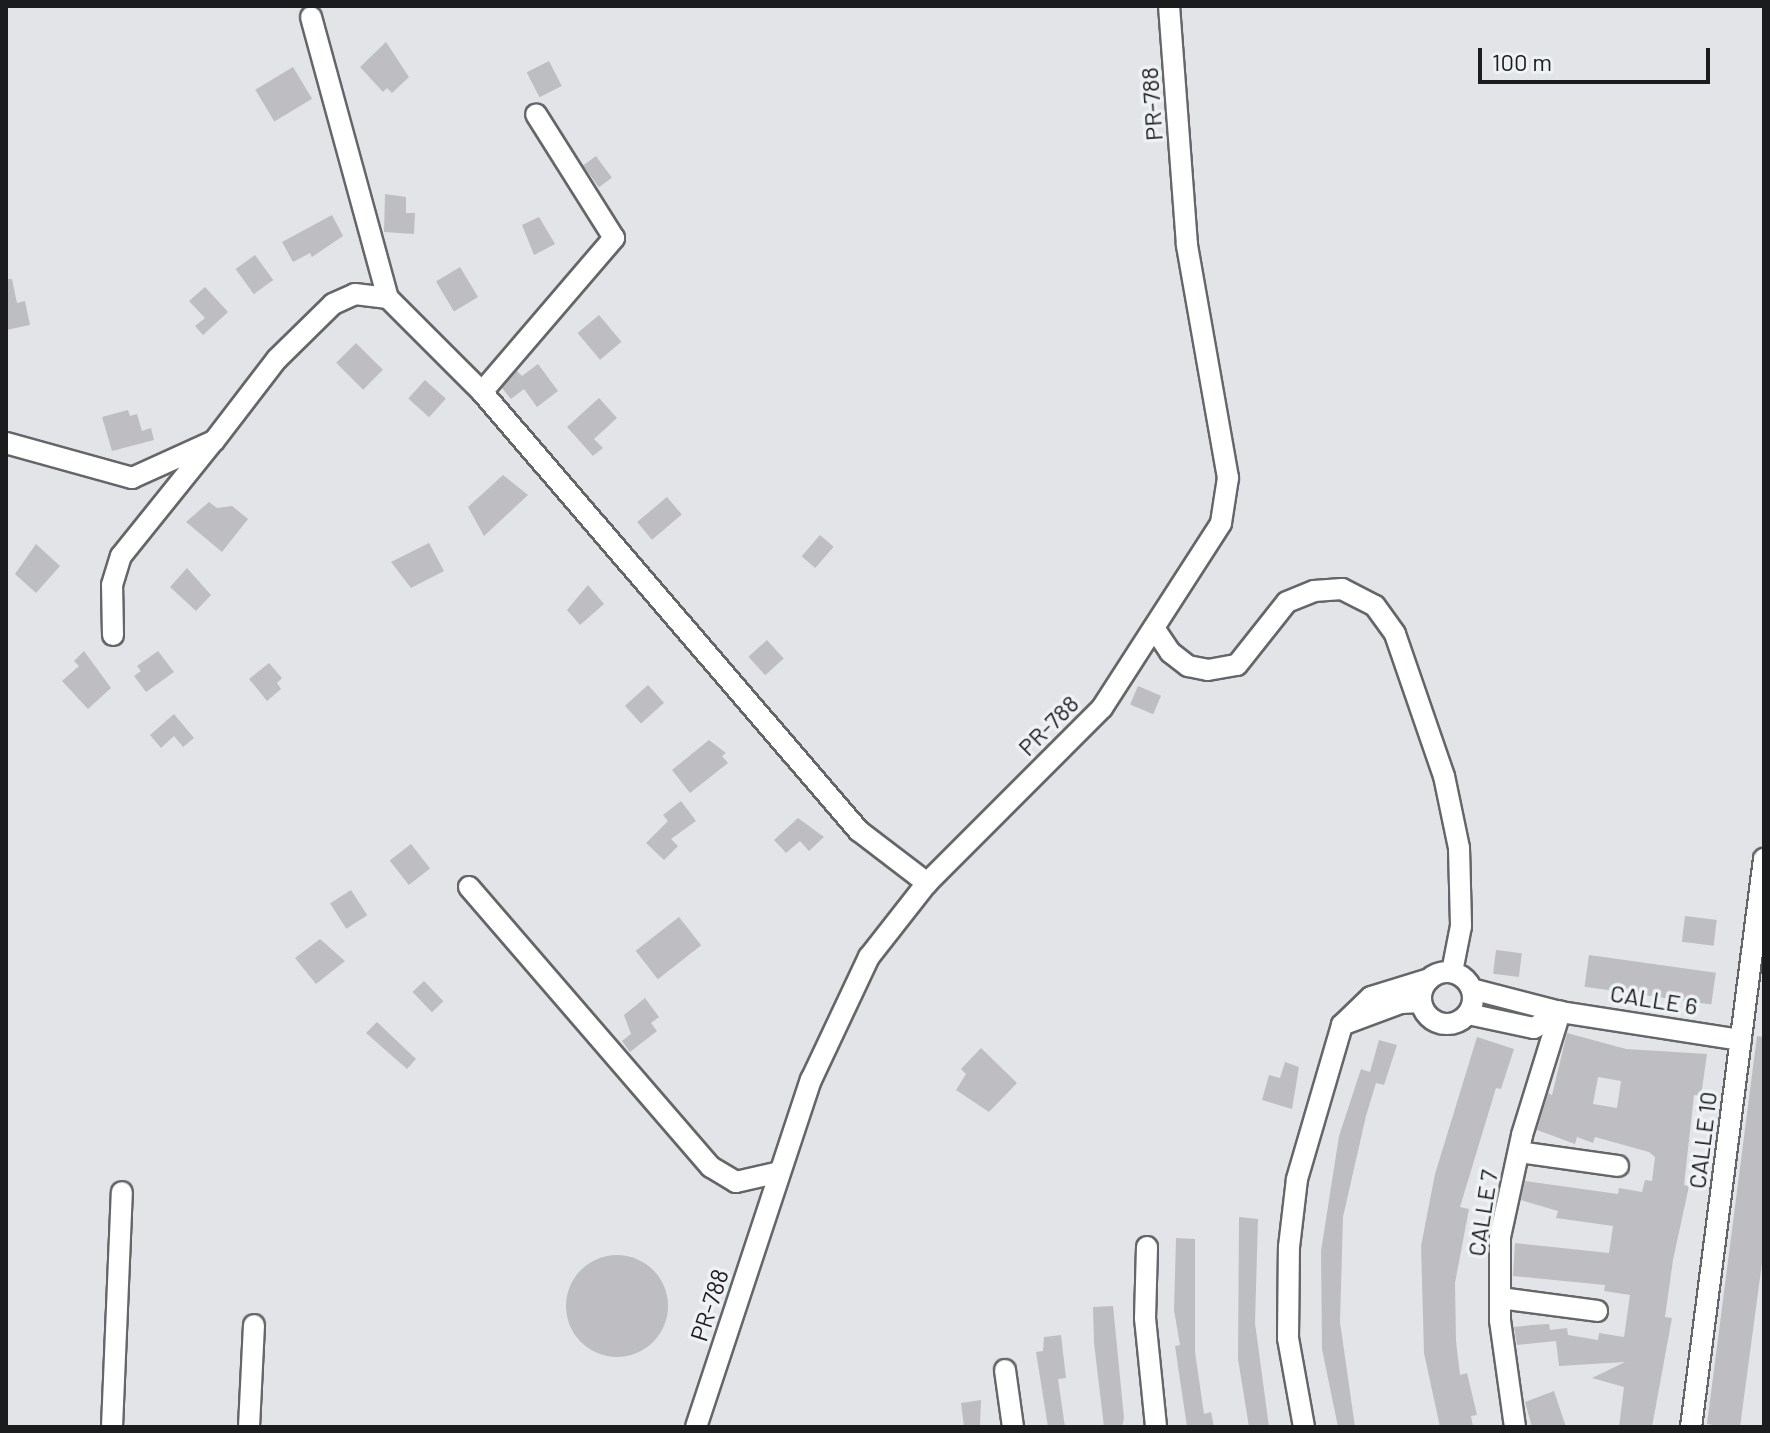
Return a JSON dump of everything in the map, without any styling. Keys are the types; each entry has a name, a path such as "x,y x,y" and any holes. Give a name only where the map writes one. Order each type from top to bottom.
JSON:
{"street":[{"name":"PR-788","path":"696,1427 811,1080 869,957 927,883 1102,708 1221,523 1228,478 1187,245 1169,6"},
{"path":"311,17 388,298 482,392 859,831 927,883"},
{"path":"482,392 614,238 536,114"},
{"path":"113,635 112,585 121,556 277,359 333,304 355,294 388,298"},
{"path":"6,443 132,478 214,441"},
{"path":"1154,628 1170,652 1188,666 1208,670 1237,665 1287,602 1314,591 1342,589 1375,606 1395,634 1444,776 1459,848 1461,926 1452,972"},
{"name":"CALLE 10","path":"1691,1427 1764,859"},
{"path":"469,887 711,1167 736,1182 780,1172"},
{"path":"1374,1004 1452,972"},
{"path":"1421,1002 1436,1023 1454,1024 1468,1014 1472,989 1452,972"},
{"path":"1421,1002 1429,979"},
{"name":"CALLE 6","path":"1472,989 1560,1012 1741,1040"},
{"path":"1304,1427 1288,1338 1289,1247 1297,1179 1342,1025 1355,1007 1421,1002"},
{"path":"1468,1014 1534,1028 1560,1012"},
{"name":"CALLE 7","path":"1515,1427 1508,1402 1500,1298 1500,1237 1519,1152 1560,1012"},
{"path":"1519,1152 1618,1166"},
{"path":"112,1427 122,1192"},
{"path":"1147,1247 1145,1318 1156,1427"},
{"path":"1500,1298 1597,1311"},
{"path":"249,1427 254,1325"},
{"path":"1005,1370 1013,1427"}],"building":[{"path":"386,42 409,77 392,93 387,88 383,92 360,67"},
{"path":"549,61 562,86 539,97 527,72"},
{"path":"293,67 312,99 274,121 255,90"},
{"path":"596,156 612,178 599,187 583,165"},
{"path":"385,194 406,197 406,213 415,213 414,234 384,232"},
{"path":"332,215 343,236 312,257 310,253 293,262 282,242"},
{"path":"539,217 555,244 534,255 522,225"},
{"path":"255,255 273,280 254,294 236,269"},
{"path":"460,267 478,297 454,311 436,281"},
{"path":"6,279 12,279 17,303 25,301 30,325 6,330"},
{"path":"205,287 228,312 203,335 195,326 205,318 189,301"},
{"path":"599,315 621,342 600,360 578,333"},
{"path":"356,343 383,370 363,390 336,363"},
{"path":"538,364 558,391 537,407 524,389 511,399 502,388 517,371 522,376"},
{"path":"425,380 446,399 429,417 408,399"},
{"path":"599,398 617,418 594,439 603,448 593,456 567,427"},
{"path":"128,410 130,416 137,414 142,431 151,428 154,440 112,451 102,417"},
{"path":"503,475 528,495 484,536 468,507"},
{"path":"667,497 682,515 652,540 637,522"},
{"path":"209,502 217,508 232,506 248,519 222,552 186,522"},
{"path":"820,535 834,547 815,568 802,556"},
{"path":"429,543 444,571 411,588 391,562"},
{"path":"36,544 60,566 36,593 15,574"},
{"path":"187,568 211,595 196,611 170,587"},
{"path":"588,585 604,604 580,625 567,610"},
{"path":"767,640 784,659 765,675 748,657"},
{"path":"84,651 111,688 88,709 62,681 79,666 74,661"},
{"path":"158,651 174,672 146,692 134,676 141,671 137,666"},
{"path":"269,663 282,678 277,683 281,689 267,701 249,679"},
{"path":"648,685 664,703 641,724 625,706"},
{"path":"1138,686 1161,696 1153,714 1130,704"},
{"path":"174,714 194,738 183,747 174,736 161,748 150,735"},
{"path":"709,740 726,753 722,756 728,763 690,793 672,770"},
{"path":"681,801 696,821 671,839 678,846 664,860 646,843 668,821 663,815"},
{"path":"798,818 824,837 809,851 800,841 786,853 774,840"},
{"path":"411,844 430,868 409,885 390,861"},
{"path":"351,890 367,915 346,929 330,904"},
{"path":"1685,916 1717,920 1714,946 1682,942"},
{"path":"679,917 701,945 658,979 636,951"},
{"path":"320,939 345,961 316,984 295,958"},
{"path":"1496,950 1522,953 1519,977 1493,974"},
{"path":"1589,955 1716,973 1711,1005 1585,987"},
{"path":"424,981 443,1001 432,1012 412,992"},
{"path":"645,998 659,1017 651,1023 657,1031 630,1052 622,1041 631,1034 624,1015"},
{"path":"377,1022 416,1059 407,1069 366,1033"},
{"path":"1567,1033 1626,1049 1707,1054 1701,1096 1694,1095 1684,1185 1689,1186 1673,1260 1665,1317 1672,1318 1652,1427 1619,1427 1624,1387 1592,1378 1625,1362 1559,1366 1556,1341 1517,1345 1514,1327 1532,1325 1549,1324 1550,1330 1567,1328 1568,1335 1598,1340 1599,1333 1624,1337 1630,1295 1604,1291 1605,1285 1513,1276 1515,1243 1609,1253 1613,1226 1556,1218 1558,1211 1521,1200 1525,1181 1618,1194 1619,1188 1642,1192 1645,1180 1652,1181 1655,1157 1649,1152 1595,1137 1593,1143 1577,1137 1575,1144 1537,1130 1548,1093 1552,1095","holes":["1598,1077 1621,1081 1617,1108 1593,1104"]},
{"path":"1757,1036 1764,1037 1764,1248 1740,1427 1726,1427 1707,1424"},
{"path":"1477,1037 1514,1049 1501,1089 1496,1088 1460,1207 1469,1209 1455,1283 1456,1341 1460,1375 1467,1373 1477,1415 1471,1416 1473,1427 1440,1427 1424,1353 1421,1246 1435,1174"},
{"path":"1379,1040 1397,1045 1384,1085 1376,1083 1343,1217 1340,1322 1355,1427 1338,1427 1322,1349 1321,1251 1339,1136 1361,1069 1370,1072"},
{"path":"981,1048 1017,1083 989,1112 956,1090 966,1074 961,1069"},
{"path":"1285,1062 1299,1067 1292,1109 1262,1100 1269,1075 1280,1078"},
{"path":"1239,1217 1258,1219 1255,1323 1269,1427 1249,1427 1238,1359"},
{"path":"1176,1238 1195,1239 1195,1352 1204,1414 1211,1412 1214,1427 1187,1427 1175,1346 1180,1345 1174,1310"},
{"path":"617,1255 636,1259 653,1270 664,1287 668,1306 664,1325 653,1342 636,1353 617,1357 598,1353 581,1342 570,1325 566,1306 570,1287 581,1270 598,1259"},
{"path":"1113,1306 1124,1418 1122,1427 1104,1427 1093,1307"},
{"path":"1061,1335 1066,1378 1058,1379 1065,1427 1048,1427 1036,1352 1043,1351 1044,1337"},
{"path":"1554,1391 1566,1427 1532,1427 1525,1402"},
{"path":"981,1400 980,1425 964,1427 961,1403"}]}
